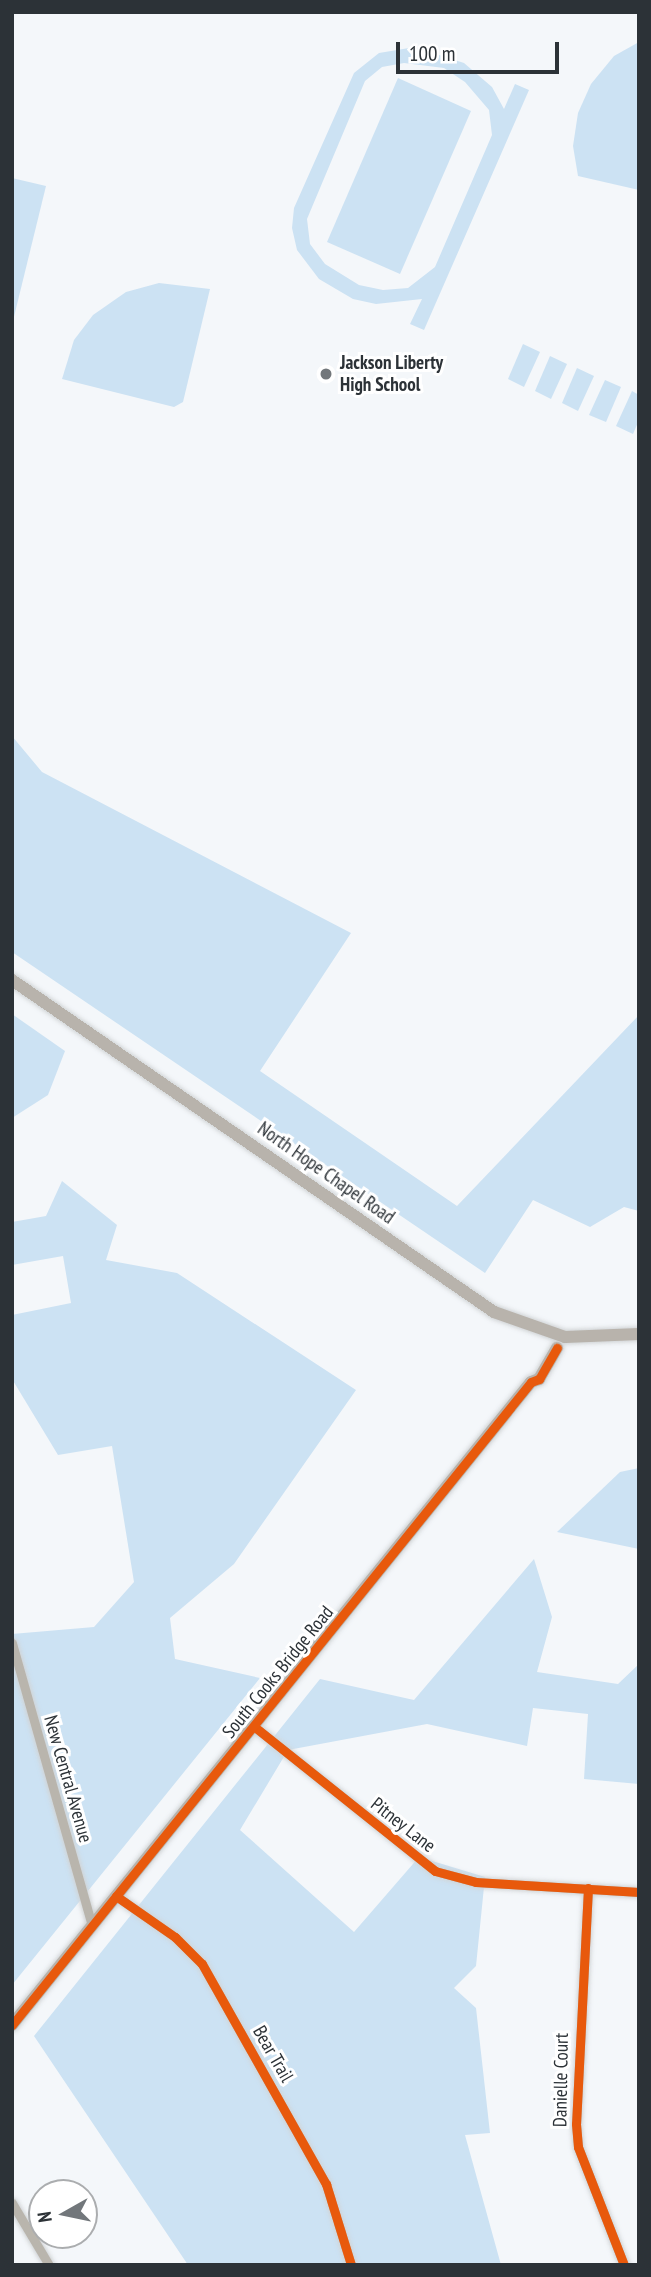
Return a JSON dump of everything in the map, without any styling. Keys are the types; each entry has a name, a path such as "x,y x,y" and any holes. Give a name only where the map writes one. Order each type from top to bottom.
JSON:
{"street":[{"name":"North Hope Chapel Road","path":"12,980 494,1312 561,1343 639,1334"},
{"name":"South Cooks Bridge Road","path":"12,2025 256,1728 531,1382 548,1352 561,1343"},
{"name":"New Central Avenue","path":"12,1643 92,1925"},
{"name":"Pitney Lane","path":"256,1728 435,1871 476,1882 639,1892"},
{"name":"Danielle Court","path":"588,1888 576,2074 578,2147 624,2265"},
{"name":"Bear Trail","path":"116,1896 174,1937 202,1964 326,2184 351,2265"},
{"path":"12,2203 49,2265"}],"shaded area":[{"path":"639,42 639,190 578,176 573,146 578,113 591,84 614,56"},
{"path":"415,47 464,63 492,87 504,109 515,84 529,90 424,330 410,324 422,299 376,304 353,299 319,279 297,250 292,228 294,208 354,73 379,53","holes":["404,63 444,68 465,82 489,110 492,135 435,267 408,288 383,290 359,285 325,264 310,244 307,219 365,81 382,67"]},
{"path":"398,78 471,111 400,274 327,242"},
{"path":"12,178 46,186 12,325"},
{"path":"159,283 210,289 183,402 174,407 62,379 74,340 93,315 126,292"},
{"path":"523,344 540,352 524,387 508,379"},
{"path":"550,356 567,364 551,399 535,391"},
{"path":"577,368 594,376 578,411 562,403"},
{"path":"605,380 621,387 606,422 589,415"},
{"path":"632,391 639,395 639,420 633,434 616,426"},
{"path":"12,736 42,772 351,933 260,1071 457,1206 639,1015 639,1211 624,1207 590,1227 533,1200 485,1273 12,952"},
{"path":"12,1014 65,1051 48,1095 12,1118"},
{"path":"62,1181 117,1225 106,1260 177,1273 356,1390 234,1564 170,1618 175,1659 260,1678 12,1985 12,1634 94,1627 134,1582 112,1446 58,1455 12,1379 12,1315 71,1303 63,1256 12,1265 12,1222 46,1216"},
{"path":"639,1468 639,1549 557,1532 620,1472"},
{"path":"534,1559 552,1617 537,1672 618,1684 639,1664 639,1784 584,1779 588,1714 533,1708 527,1746 427,1724 288,1750 240,1830 354,1932 419,1857 485,1877 476,1966 454,1988 476,2008 490,2133 465,2135 501,2265 188,2265 34,2036 320,1679 414,1700"}],"cycle path":[{"path":"12,2025 531,1382 539,1379 557,1348"},
{"path":"256,1728 435,1871 476,1882 639,1892"},
{"path":"588,1888 576,2124 578,2147 624,2265"},
{"path":"116,1896 175,1937 202,1964 326,2184 351,2265"}],"place":[{"name":"Jackson Liberty High School","path":"326,374"}]}
